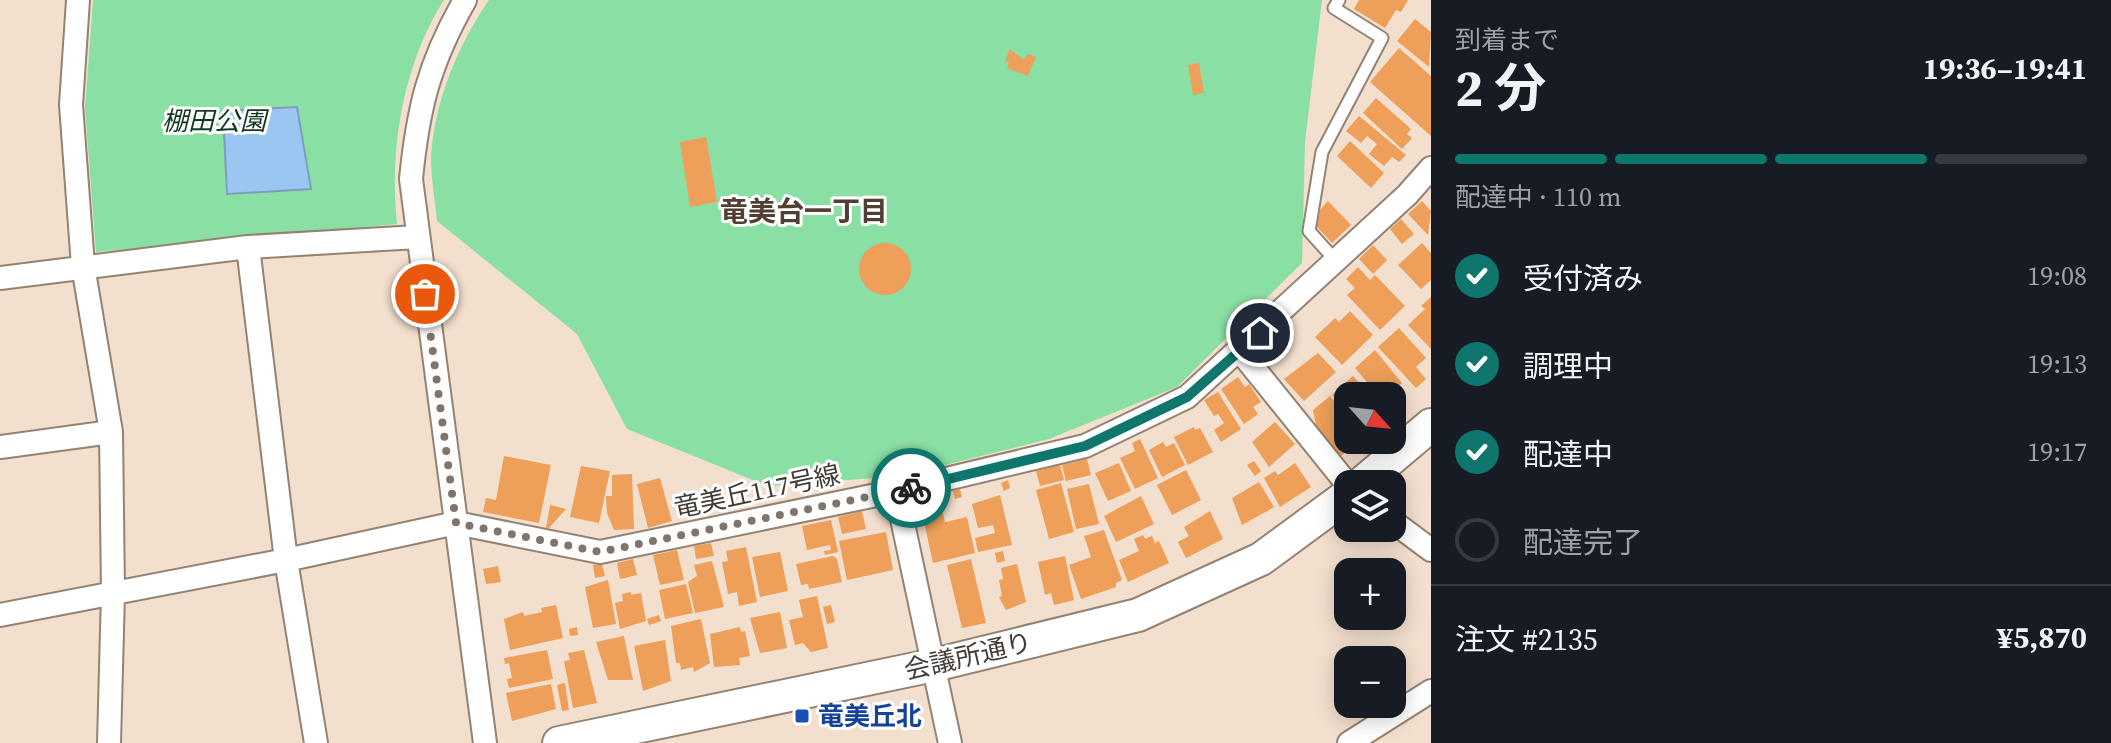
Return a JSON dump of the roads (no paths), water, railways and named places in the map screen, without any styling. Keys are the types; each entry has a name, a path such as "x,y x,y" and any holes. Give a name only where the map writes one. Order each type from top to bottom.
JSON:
{"street":[{"path":"78,0 71,105 83,266 111,432 113,593 109,743"},
{"path":"465,0 440,45 417,116 411,179 485,743"},
{"name":"竜美丘117号線","path":"0,615 286,560 456,523 600,552 896,491 1085,446 1187,397 1336,261 1431,168"},
{"path":"0,278 248,247 417,237"},
{"path":"248,247 286,560 316,743"},
{"path":"1240,351 1336,470"},
{"path":"1378,470 1431,425"},
{"path":"0,447 111,432"},
{"path":"896,491 950,743"},
{"name":"会議所通り","path":"559,743 934,665 1138,615 1261,559 1334,505"},
{"path":"1406,531 1431,550"},
{"path":"1349,743 1431,691"}],"lane":[{"path":"1336,261 1309,231 1322,152 1382,38 1334,8 1339,0"}],"water":[{"path":"297,107 311,189 227,194 223,111"}],"place":[{"name":"竜美丘北","path":"802,716"}],"district":[{"name":"竜美台一丁目","path":"804,211"}],"park label":[{"name":"棚田公園","path":"214,121"}]}
